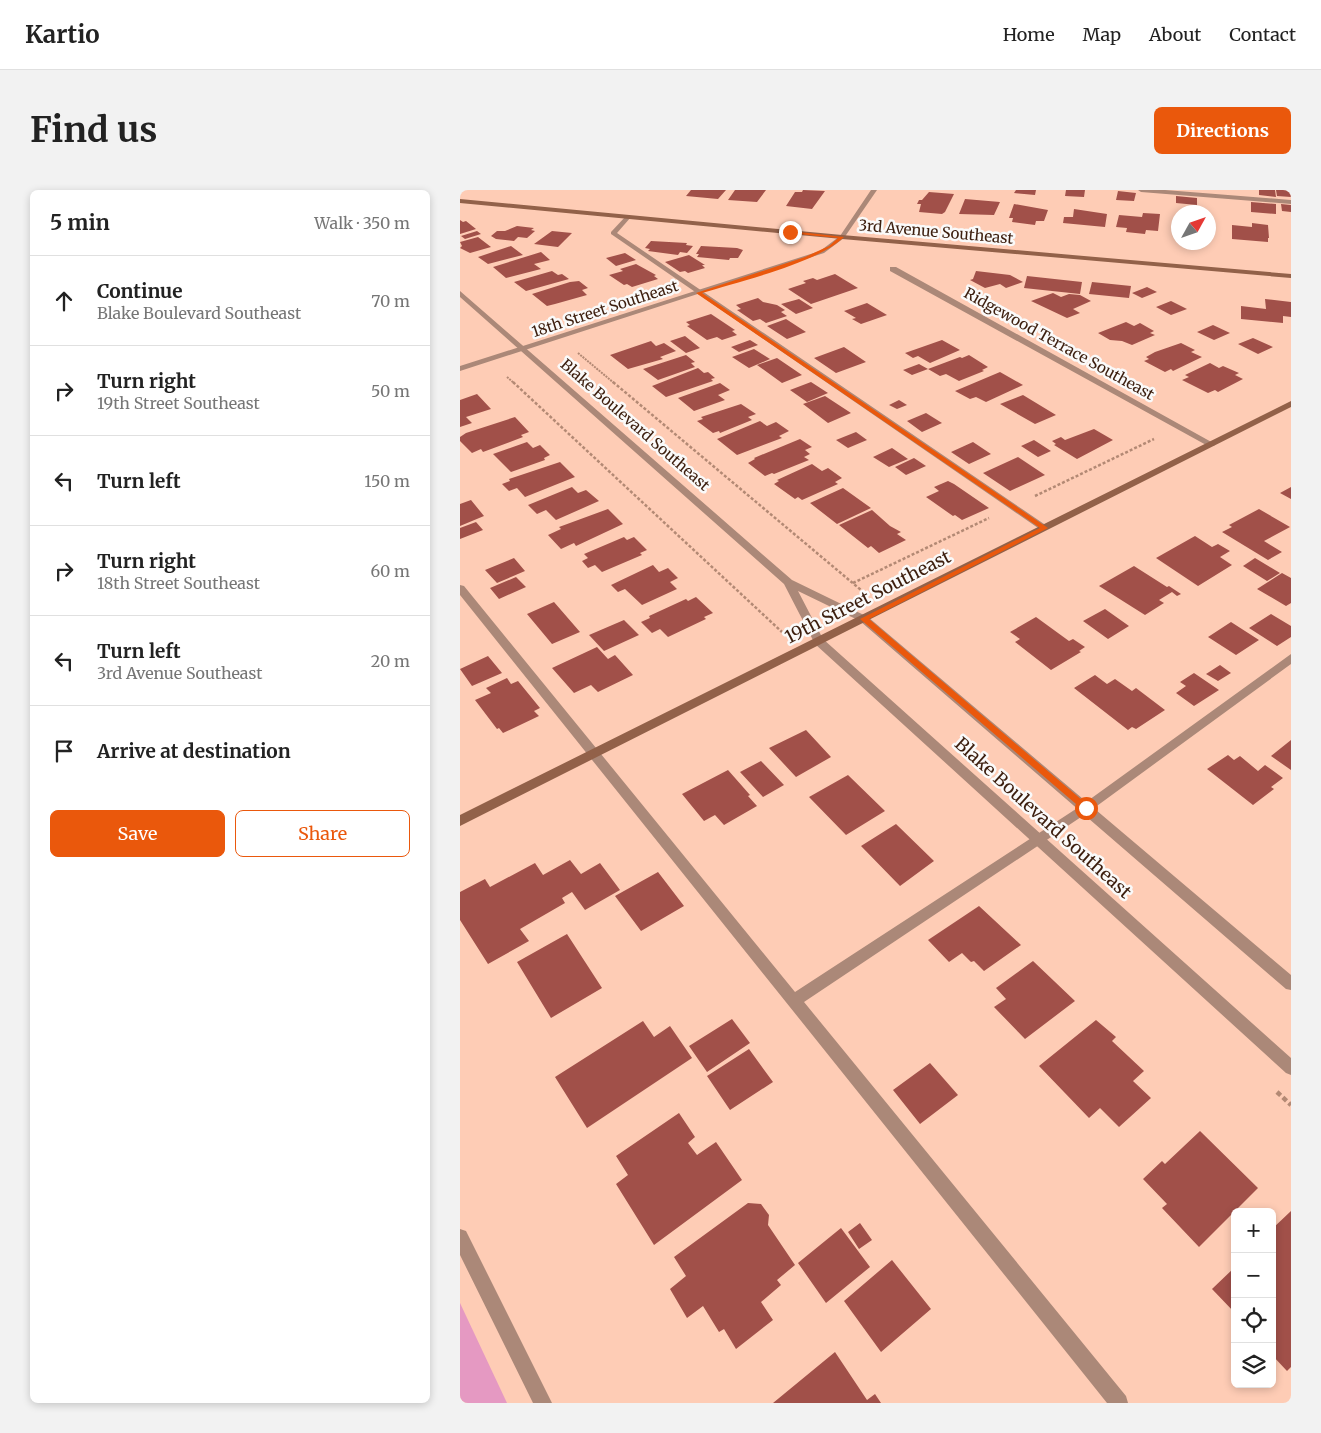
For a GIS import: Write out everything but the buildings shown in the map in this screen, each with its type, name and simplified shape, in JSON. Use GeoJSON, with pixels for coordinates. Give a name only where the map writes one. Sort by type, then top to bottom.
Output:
{"type":"FeatureCollection","features":[{"type":"Feature","properties":{"kind":"main road","name":"3rd Avenue Southeast"},"geometry":{"type":"LineString","coordinates":[[460,201],[842,237],[1291,276]]}},
{"type":"Feature","properties":{"kind":"main road","name":"19th Street Southeast"},"geometry":{"type":"LineString","coordinates":[[460,821],[1291,404]]}},
{"type":"Feature","properties":{"kind":"street","name":"18th Street Southeast"},"geometry":{"type":"LineString","coordinates":[[460,369],[807,258],[830,247],[842,237],[874,190]]}},
{"type":"Feature","properties":{"kind":"street"},"geometry":{"type":"LineString","coordinates":[[1140,190],[1291,202]]}},
{"type":"Feature","properties":{"kind":"street"},"geometry":{"type":"LineString","coordinates":[[628,217],[613,233],[1044,528]]}},
{"type":"Feature","properties":{"kind":"street","name":"Ridgewood Terrace Southeast"},"geometry":{"type":"LineString","coordinates":[[893,269],[1211,444]]}},
{"type":"Feature","properties":{"kind":"street","name":"Blake Boulevard Southeast"},"geometry":{"type":"LineString","coordinates":[[460,293],[788,582],[864,619],[1291,984]]}},
{"type":"Feature","properties":{"kind":"street","name":"Blake Boulevard Southeast"},"geometry":{"type":"LineString","coordinates":[[788,582],[819,641],[1291,1068]]}},
{"type":"Feature","properties":{"kind":"street"},"geometry":{"type":"LineString","coordinates":[[460,588],[1119,1403]]}},
{"type":"Feature","properties":{"kind":"street"},"geometry":{"type":"LineString","coordinates":[[794,1001],[1086,808],[1291,658]]}},
{"type":"Feature","properties":{"kind":"street"},"geometry":{"type":"LineString","coordinates":[[460,1237],[543,1403]]}},
{"type":"Feature","properties":{"kind":"path"},"geometry":{"type":"LineString","coordinates":[[576,351],[864,592]]}},
{"type":"Feature","properties":{"kind":"path"},"geometry":{"type":"LineString","coordinates":[[505,375],[782,632]]}},
{"type":"Feature","properties":{"kind":"shaded area"},"geometry":{"type":"Polygon","coordinates":[[[460,1303],[507,1403],[460,1403],[460,1303]]]}},
{"type":"Feature","properties":{"kind":"route"},"geometry":{"type":"LineString","coordinates":[[790,232],[842,237],[822,252],[807,258],[699,293],[1044,528],[864,619],[1086,808]]}}]}
